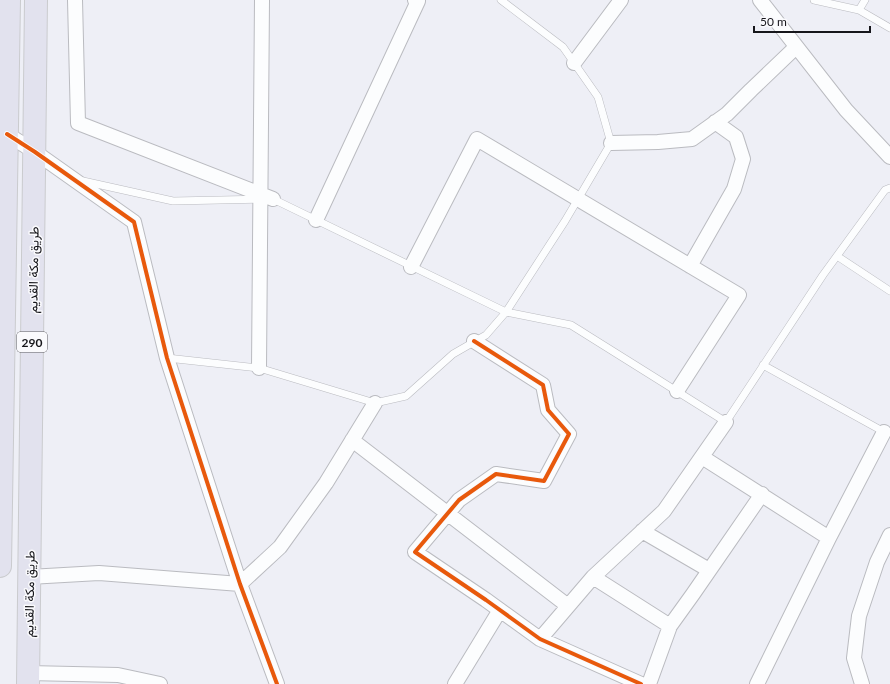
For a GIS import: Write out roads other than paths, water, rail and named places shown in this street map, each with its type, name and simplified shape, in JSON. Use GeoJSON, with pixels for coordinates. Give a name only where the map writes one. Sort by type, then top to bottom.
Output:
{"type":"FeatureCollection","features":[{"type":"Feature","properties":{"kind":"highway","name":"290"},"geometry":{"type":"LineString","coordinates":[[0,566],[9,0]]}},
{"type":"Feature","properties":{"kind":"highway","name":"طريق مكة القديم"},"geometry":{"type":"LineString","coordinates":[[28,678],[36,0]]}},
{"type":"Feature","properties":{"kind":"street"},"geometry":{"type":"LineString","coordinates":[[75,0],[78,123],[264,197]]}},
{"type":"Feature","properties":{"kind":"street"},"geometry":{"type":"LineString","coordinates":[[259,368],[264,197],[262,0]]}},
{"type":"Feature","properties":{"kind":"street"},"geometry":{"type":"LineString","coordinates":[[316,220],[418,1],[415,0]]}},
{"type":"Feature","properties":{"kind":"street"},"geometry":{"type":"LineString","coordinates":[[574,63],[621,0]]}},
{"type":"Feature","properties":{"kind":"street"},"geometry":{"type":"LineString","coordinates":[[760,0],[846,110],[890,157]]}},
{"type":"Feature","properties":{"kind":"street"},"geometry":{"type":"LineString","coordinates":[[611,143],[658,142],[692,139],[727,114],[796,47]]}},
{"type":"Feature","properties":{"kind":"street"},"geometry":{"type":"LineString","coordinates":[[690,266],[734,189],[743,159],[736,137],[715,122]]}},
{"type":"Feature","properties":{"kind":"street"},"geometry":{"type":"LineString","coordinates":[[7,134],[134,222],[167,358],[240,584],[277,684]]}},
{"type":"Feature","properties":{"kind":"street"},"geometry":{"type":"LineString","coordinates":[[411,266],[477,139],[739,295],[677,391]]}},
{"type":"Feature","properties":{"kind":"street"},"geometry":{"type":"LineString","coordinates":[[474,341],[543,385],[548,410],[570,434],[544,481],[496,474],[459,500],[414,552],[540,639],[641,684]]}},
{"type":"Feature","properties":{"kind":"street"},"geometry":{"type":"LineString","coordinates":[[29,577],[99,573],[240,584],[280,547],[326,483],[375,403]]}},
{"type":"Feature","properties":{"kind":"street"},"geometry":{"type":"LineString","coordinates":[[540,639],[593,577],[664,511],[726,422]]}},
{"type":"Feature","properties":{"kind":"street"},"geometry":{"type":"LineString","coordinates":[[757,684],[829,538],[887,433]]}},
{"type":"Feature","properties":{"kind":"street"},"geometry":{"type":"LineString","coordinates":[[352,440],[568,606]]}},
{"type":"Feature","properties":{"kind":"street"},"geometry":{"type":"LineString","coordinates":[[702,457],[829,538]]}},
{"type":"Feature","properties":{"kind":"street"},"geometry":{"type":"LineString","coordinates":[[649,684],[670,626],[762,494]]}},
{"type":"Feature","properties":{"kind":"street"},"geometry":{"type":"LineString","coordinates":[[642,531],[709,570]]}},
{"type":"Feature","properties":{"kind":"street"},"geometry":{"type":"LineString","coordinates":[[862,684],[854,658],[859,616],[877,562],[890,535]]}},
{"type":"Feature","properties":{"kind":"street"},"geometry":{"type":"LineString","coordinates":[[593,577],[670,626]]}},
{"type":"Feature","properties":{"kind":"street"},"geometry":{"type":"LineString","coordinates":[[455,684],[500,610]]}},
{"type":"Feature","properties":{"kind":"street"},"geometry":{"type":"LineString","coordinates":[[28,678],[118,675],[160,684]]}},
{"type":"Feature","properties":{"kind":"lane"},"geometry":{"type":"LineString","coordinates":[[167,358],[259,368],[375,403],[406,396],[453,354],[486,335],[506,312],[565,221],[611,143],[598,96],[563,47],[501,0]]}},
{"type":"Feature","properties":{"kind":"lane"},"geometry":{"type":"LineString","coordinates":[[814,0],[859,10],[890,28]]}},
{"type":"Feature","properties":{"kind":"lane"},"geometry":{"type":"LineString","coordinates":[[859,10],[865,0]]}},
{"type":"Feature","properties":{"kind":"lane"},"geometry":{"type":"LineString","coordinates":[[73,179],[173,201],[264,197],[316,220],[506,312],[571,325],[726,422],[823,275],[885,190],[890,188]]}},
{"type":"Feature","properties":{"kind":"lane"},"geometry":{"type":"LineString","coordinates":[[837,256],[890,291]]}},
{"type":"Feature","properties":{"kind":"lane"},"geometry":{"type":"LineString","coordinates":[[763,365],[887,433]]}}]}
